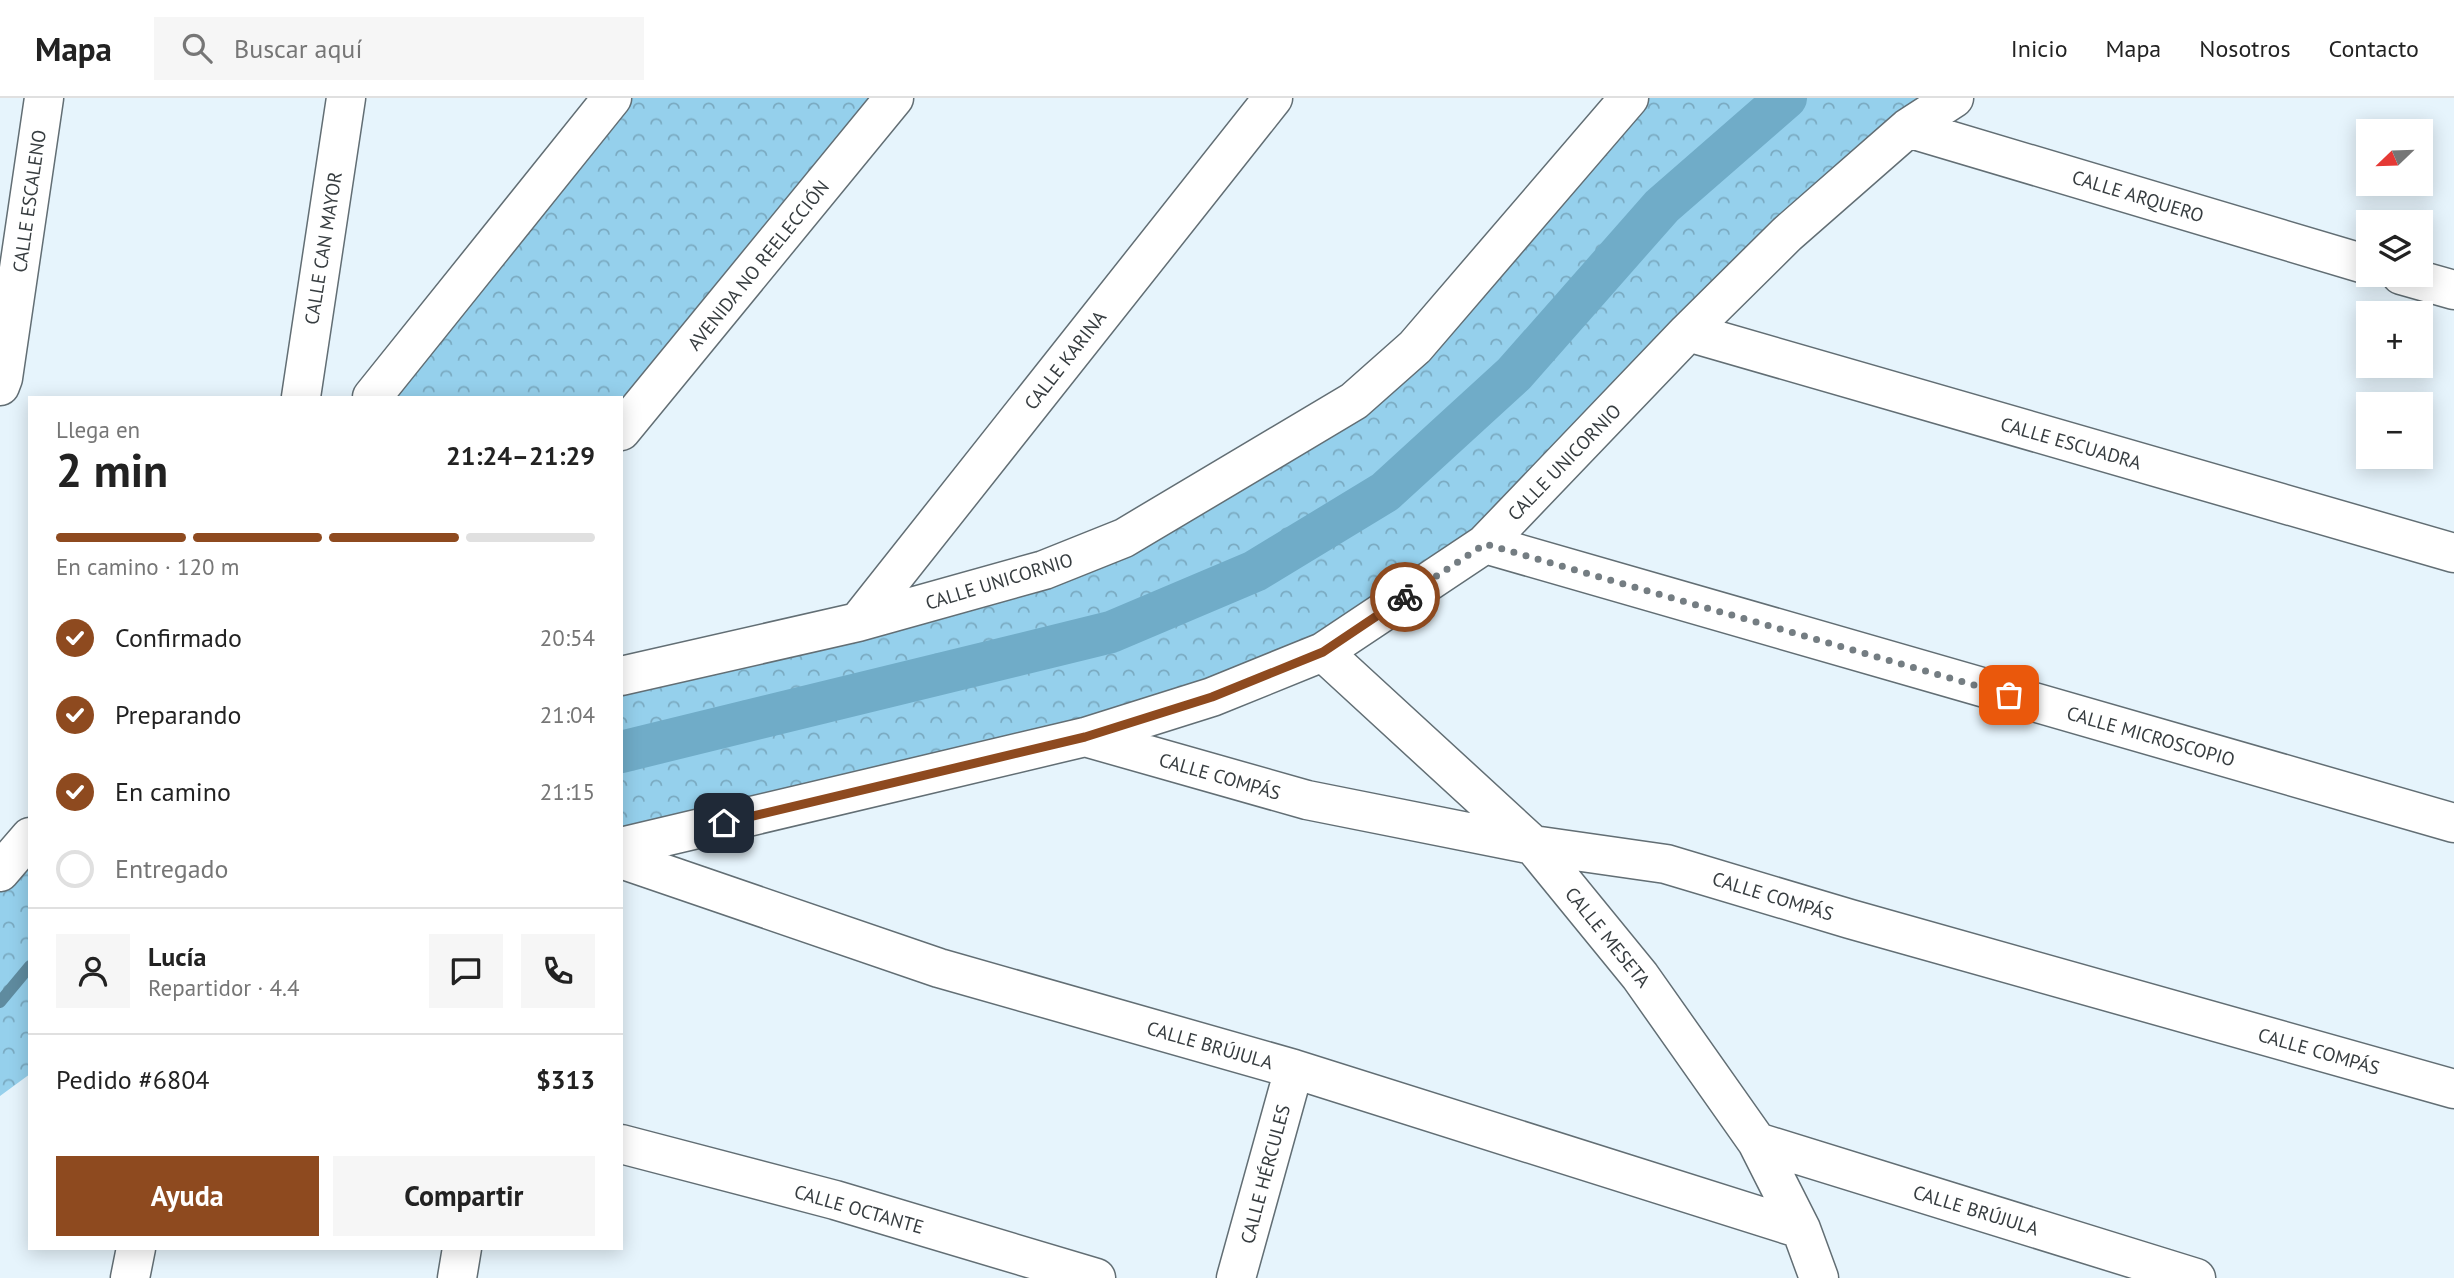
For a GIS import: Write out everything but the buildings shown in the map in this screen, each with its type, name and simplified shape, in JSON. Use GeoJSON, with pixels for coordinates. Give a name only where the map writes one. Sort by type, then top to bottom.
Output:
{"type":"FeatureCollection","features":[{"type":"Feature","properties":{"kind":"street","name":"CALLE ESCALENO"},"geometry":{"type":"LineString","coordinates":[[0,386],[44,98]]}},
{"type":"Feature","properties":{"kind":"street","name":"CALLE CAN MAYOR"},"geometry":{"type":"LineString","coordinates":[[300,396],[346,98]]}},
{"type":"Feature","properties":{"kind":"street"},"geometry":{"type":"LineString","coordinates":[[373,396],[612,98]]}},
{"type":"Feature","properties":{"kind":"street","name":"AVENIDA NO REELECCIÓN"},"geometry":{"type":"LineString","coordinates":[[623,429],[894,98]]}},
{"type":"Feature","properties":{"kind":"street","name":"CALLE KARINA"},"geometry":{"type":"LineString","coordinates":[[858,622],[1273,98]]}},
{"type":"Feature","properties":{"kind":"street","name":"CALLE UNICORNIO"},"geometry":{"type":"LineString","coordinates":[[623,676],[858,622],[1044,570],[1124,538],[1354,401],[1415,347],[1629,98]]}},
{"type":"Feature","properties":{"kind":"street","name":"CALLE UNICORNIO"},"geometry":{"type":"LineString","coordinates":[[623,847],[1085,737],[1212,697],[1323,652],[1485,544],[1688,332],[1787,234],[1908,128],[1954,98]]}},
{"type":"Feature","properties":{"kind":"street","name":"CALLE ARQUERO"},"geometry":{"type":"LineString","coordinates":[[1908,128],[2356,261]]}},
{"type":"Feature","properties":{"kind":"street"},"geometry":{"type":"LineString","coordinates":[[2433,284],[2454,290]]}},
{"type":"Feature","properties":{"kind":"street","name":"CALLE ESCUADRA"},"geometry":{"type":"LineString","coordinates":[[1688,332],[2454,553]]}},
{"type":"Feature","properties":{"kind":"street","name":"CALLE MICROSCOPIO"},"geometry":{"type":"LineString","coordinates":[[1485,544],[2454,823]]}},
{"type":"Feature","properties":{"kind":"street","name":"CALLE MESETA"},"geometry":{"type":"LineString","coordinates":[[1323,652],[1533,845],[1640,976],[1757,1142],[1801,1229],[1819,1278]]}},
{"type":"Feature","properties":{"kind":"street","name":"CALLE COMPÁS"},"geometry":{"type":"LineString","coordinates":[[1085,737],[1307,800],[1533,845],[1666,864],[1850,919],[2454,1089]]}},
{"type":"Feature","properties":{"kind":"street"},"geometry":{"type":"LineString","coordinates":[[0,872],[28,839]]}},
{"type":"Feature","properties":{"kind":"street","name":"CALLE BRÚJULA"},"geometry":{"type":"LineString","coordinates":[[623,860],[939,968],[1294,1069],[1801,1229]]}},
{"type":"Feature","properties":{"kind":"street","name":"CALLE HÉRCULES"},"geometry":{"type":"LineString","coordinates":[[1237,1278],[1294,1069]]}},
{"type":"Feature","properties":{"kind":"street","name":"CALLE BRÚJULA"},"geometry":{"type":"LineString","coordinates":[[1757,1142],[2196,1278]]}},
{"type":"Feature","properties":{"kind":"street","name":"CALLE OCTANTE"},"geometry":{"type":"LineString","coordinates":[[623,1145],[835,1200],[1096,1278]]}},
{"type":"Feature","properties":{"kind":"street"},"geometry":{"type":"LineString","coordinates":[[130,1278],[136,1250]]}},
{"type":"Feature","properties":{"kind":"street"},"geometry":{"type":"LineString","coordinates":[[457,1278],[462,1250]]}},
{"type":"Feature","properties":{"kind":"green space"},"geometry":{"type":"Polygon","coordinates":[[[612,98],[887,98],[623,425],[623,396],[373,396],[612,98]]]}},
{"type":"Feature","properties":{"kind":"green space"},"geometry":{"type":"Polygon","coordinates":[[[1629,98],[1954,98],[1485,544],[1323,652],[623,846],[623,675],[1044,570],[1354,401],[1629,98]]]}},
{"type":"Feature","properties":{"kind":"green space"},"geometry":{"type":"Polygon","coordinates":[[[28,839],[28,1075],[0,1096],[0,872],[28,839]]]}},
{"type":"Feature","properties":{"kind":"waterway"},"geometry":{"type":"LineString","coordinates":[[623,752],[1111,632],[1255,571],[1385,492],[1514,374],[1662,206],[1786,98]]}},
{"type":"Feature","properties":{"kind":"waterway"},"geometry":{"type":"LineString","coordinates":[[0,1002],[28,968]]}},
{"type":"Feature","properties":{"kind":"way so far"},"geometry":{"type":"LineString","coordinates":[[1405,597],[1485,544],[2009,695]]}},
{"type":"Feature","properties":{"kind":"route"},"geometry":{"type":"LineString","coordinates":[[724,823],[1085,737],[1212,697],[1323,652],[1405,597]]}}]}
